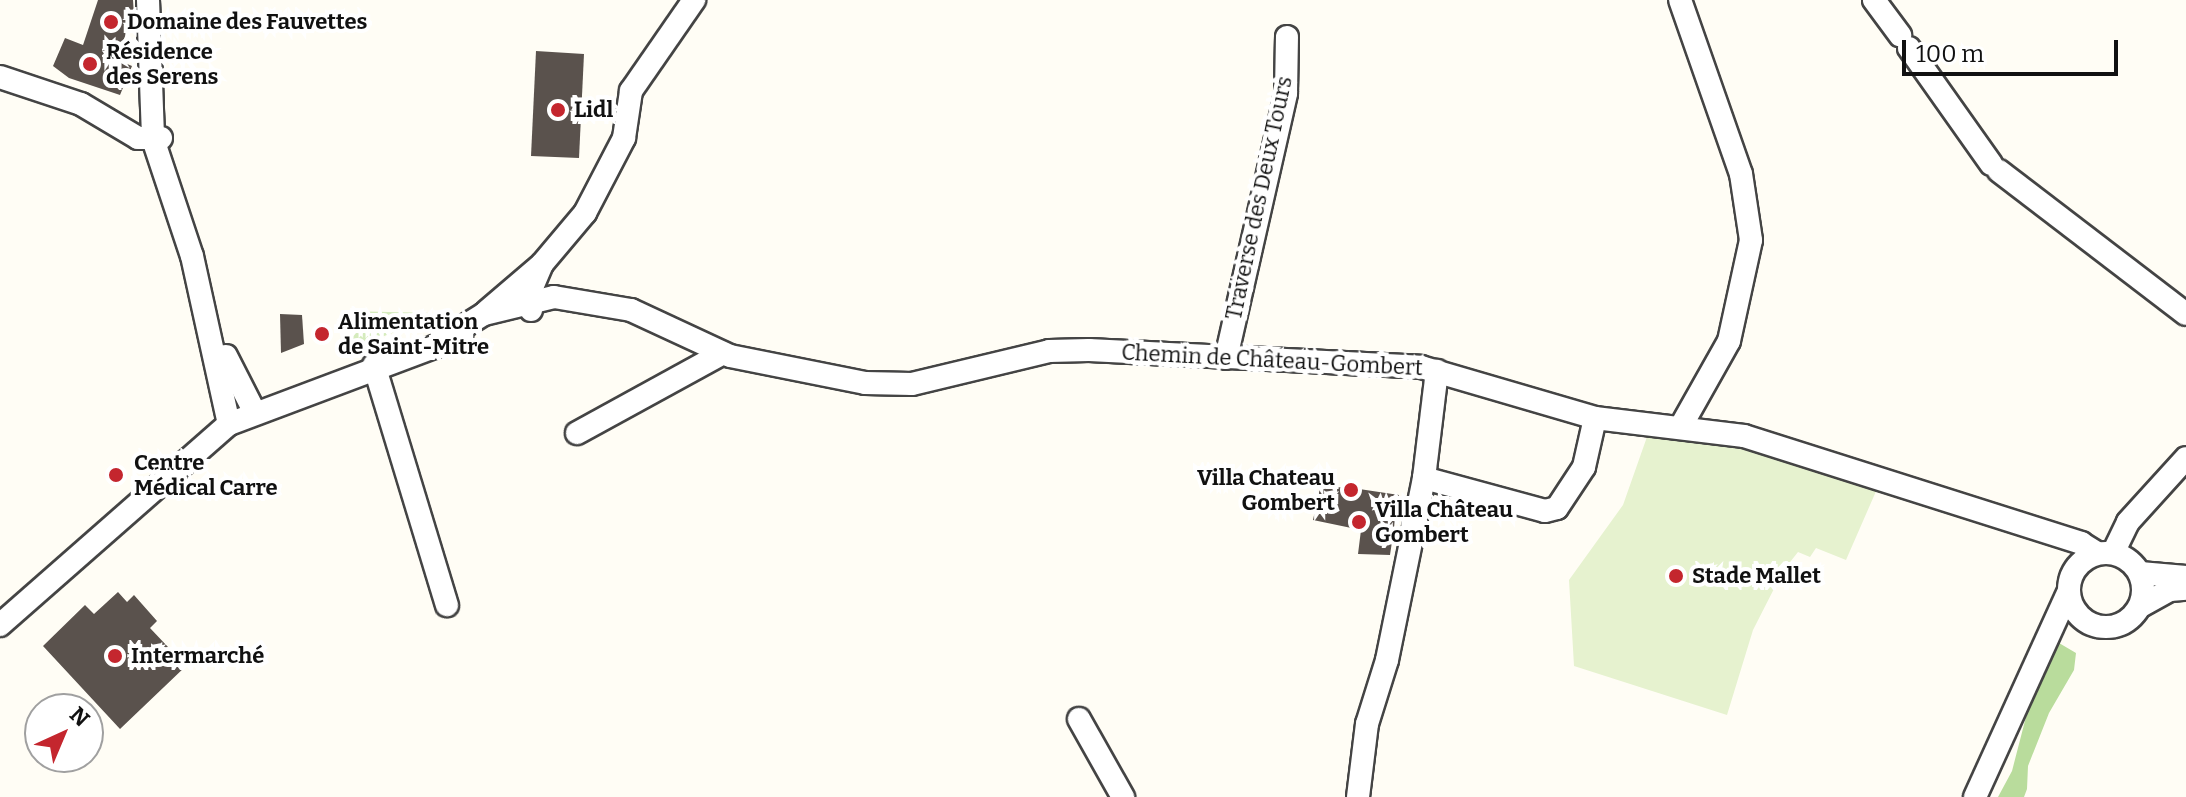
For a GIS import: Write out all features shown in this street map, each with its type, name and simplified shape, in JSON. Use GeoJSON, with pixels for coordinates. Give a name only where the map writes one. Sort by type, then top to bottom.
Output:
{"type":"FeatureCollection","features":[{"type":"Feature","properties":{"kind":"street"},"geometry":{"type":"LineString","coordinates":[[148,0],[157,139],[186,223],[231,375],[254,411]]}},
{"type":"Feature","properties":{"kind":"street"},"geometry":{"type":"LineString","coordinates":[[157,0],[157,139]]}},
{"type":"Feature","properties":{"kind":"street"},"geometry":{"type":"LineString","coordinates":[[486,320],[542,264],[585,213],[624,138],[631,91],[694,0]]}},
{"type":"Feature","properties":{"kind":"street"},"geometry":{"type":"LineString","coordinates":[[1680,0],[1741,174],[1751,240],[1729,341],[1680,428]]}},
{"type":"Feature","properties":{"kind":"street"},"geometry":{"type":"LineString","coordinates":[[1874,0],[1995,168],[2186,314]]}},
{"type":"Feature","properties":{"kind":"street","name":"Traverse des Deux Tours"},"geometry":{"type":"LineString","coordinates":[[1226,358],[1286,93],[1287,37]]}},
{"type":"Feature","properties":{"kind":"street"},"geometry":{"type":"LineString","coordinates":[[0,77],[61,96],[120,130],[157,139]]}},
{"type":"Feature","properties":{"kind":"street"},"geometry":{"type":"LineString","coordinates":[[186,223],[229,424]]}},
{"type":"Feature","properties":{"kind":"street"},"geometry":{"type":"LineString","coordinates":[[530,305],[542,264]]}},
{"type":"Feature","properties":{"kind":"street","name":"Chemin de Château-Gombert"},"geometry":{"type":"LineString","coordinates":[[0,625],[229,424],[254,411],[486,320],[530,305],[583,300],[631,310],[723,353],[827,378],[912,384],[1049,351],[1437,371],[1595,418],[1744,436],[2052,534],[2120,560],[2186,577]]}},
{"type":"Feature","properties":{"kind":"street"},"geometry":{"type":"LineString","coordinates":[[577,433],[723,353]]}},
{"type":"Feature","properties":{"kind":"street"},"geometry":{"type":"LineString","coordinates":[[374,365],[447,605]]}},
{"type":"Feature","properties":{"kind":"street"},"geometry":{"type":"LineString","coordinates":[[1358,797],[1367,724],[1387,660],[1424,478],[1437,371]]}},
{"type":"Feature","properties":{"kind":"street"},"geometry":{"type":"LineString","coordinates":[[1424,478],[1545,511],[1557,508],[1584,467],[1595,418]]}},
{"type":"Feature","properties":{"kind":"street"},"geometry":{"type":"LineString","coordinates":[[2141,606],[2120,560],[2128,522],[2186,458]]}},
{"type":"Feature","properties":{"kind":"street"},"geometry":{"type":"LineString","coordinates":[[1975,797],[2068,593],[2074,570],[2052,534]]}},
{"type":"Feature","properties":{"kind":"street"},"geometry":{"type":"LineString","coordinates":[[2074,570],[2120,560]]}},
{"type":"Feature","properties":{"kind":"street","name":"Chemin de Château-Gombert"},"geometry":{"type":"LineString","coordinates":[[0,638],[68,565]]}},
{"type":"Feature","properties":{"kind":"street"},"geometry":{"type":"LineString","coordinates":[[2041,654],[2085,621],[2117,626],[2141,606],[2170,590],[2186,589]]}},
{"type":"Feature","properties":{"kind":"street"},"geometry":{"type":"LineString","coordinates":[[2068,593],[2085,621]]}},
{"type":"Feature","properties":{"kind":"street"},"geometry":{"type":"LineString","coordinates":[[1079,719],[1123,797]]}},
{"type":"Feature","properties":{"kind":"green space"},"geometry":{"type":"Polygon","coordinates":[[[345,311],[432,313],[433,318],[346,350],[345,311]]]}},
{"type":"Feature","properties":{"kind":"green space","name":"Stade Mallet"},"geometry":{"type":"Polygon","coordinates":[[[1648,434],[1747,447],[1877,489],[1846,560],[1816,548],[1810,557],[1798,552],[1783,571],[1753,630],[1727,715],[1574,666],[1569,580],[1623,505],[1648,434]]]}},
{"type":"Feature","properties":{"kind":"green space"},"geometry":{"type":"Polygon","coordinates":[[[2059,643],[2076,653],[2074,670],[2049,713],[2028,766],[2024,797],[1998,797],[2012,771],[2034,686],[2059,643]]]}},
{"type":"Feature","properties":{"kind":"building"},"geometry":{"type":"Polygon","coordinates":[[[98,0],[133,0],[134,16],[115,59],[132,66],[120,95],[69,78],[53,66],[65,38],[83,45],[98,0]]]}},
{"type":"Feature","properties":{"kind":"building","name":"Lidl"},"geometry":{"type":"Polygon","coordinates":[[[536,51],[584,54],[579,158],[531,156],[536,51]]]}},
{"type":"Feature","properties":{"kind":"building"},"geometry":{"type":"Polygon","coordinates":[[[280,314],[302,315],[304,344],[281,353],[280,314]]]}},
{"type":"Feature","properties":{"kind":"building","name":"Villa Château Gombert"},"geometry":{"type":"Polygon","coordinates":[[[1346,487],[1399,495],[1390,555],[1358,554],[1361,530],[1313,520],[1320,488],[1346,487]]]}},
{"type":"Feature","properties":{"kind":"building","name":"Intermarché"},"geometry":{"type":"Polygon","coordinates":[[[118,592],[127,602],[134,595],[157,621],[150,628],[186,666],[120,729],[104,712],[104,693],[87,693],[43,646],[85,605],[94,614],[118,592]]]}},
{"type":"Feature","properties":{"kind":"place","name":"Domaine des Fauvettes"},"geometry":{"type":"Point","coordinates":[111,22]}},
{"type":"Feature","properties":{"kind":"place","name":"Résidence des Serens"},"geometry":{"type":"Point","coordinates":[90,64]}},
{"type":"Feature","properties":{"kind":"place","name":"Lidl"},"geometry":{"type":"Point","coordinates":[558,110]}},
{"type":"Feature","properties":{"kind":"place","name":"Alimentation de Saint-Mitre"},"geometry":{"type":"Point","coordinates":[322,334]}},
{"type":"Feature","properties":{"kind":"place","name":"Centre Médical Carre"},"geometry":{"type":"Point","coordinates":[116,475]}},
{"type":"Feature","properties":{"kind":"place","name":"Villa Chateau Gombert"},"geometry":{"type":"Point","coordinates":[1351,490]}},
{"type":"Feature","properties":{"kind":"place","name":"Villa Château Gombert"},"geometry":{"type":"Point","coordinates":[1359,522]}},
{"type":"Feature","properties":{"kind":"place","name":"Stade Mallet"},"geometry":{"type":"Point","coordinates":[1676,576]}},
{"type":"Feature","properties":{"kind":"place","name":"Intermarché"},"geometry":{"type":"Point","coordinates":[115,656]}}]}
